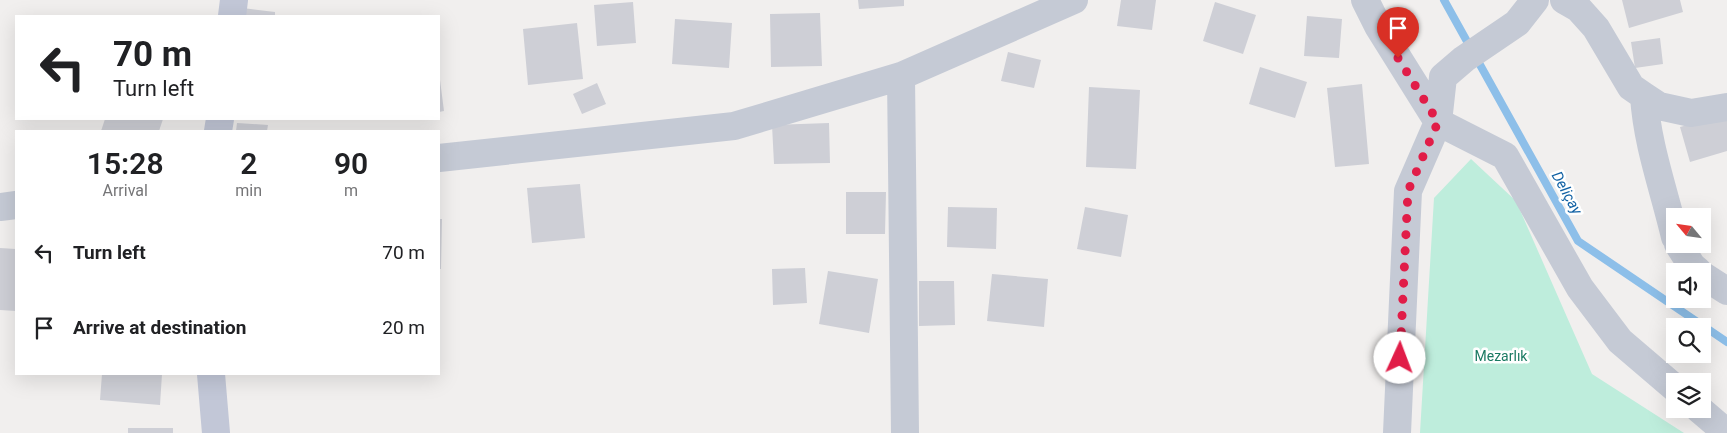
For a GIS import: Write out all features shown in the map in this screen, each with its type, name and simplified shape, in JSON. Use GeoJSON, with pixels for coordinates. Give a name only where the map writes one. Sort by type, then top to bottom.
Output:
{"type":"FeatureCollection","features":[{"type":"Feature","properties":{"kind":"street"},"geometry":{"type":"LineString","coordinates":[[232,15],[234,0]]}},
{"type":"Feature","properties":{"kind":"street"},"geometry":{"type":"LineString","coordinates":[[440,158],[734,126],[902,76],[1074,0]]}},
{"type":"Feature","properties":{"kind":"street"},"geometry":{"type":"LineString","coordinates":[[1365,0],[1378,26],[1438,122],[1505,156],[1580,288],[1620,341],[1666,380]]}},
{"type":"Feature","properties":{"kind":"street"},"geometry":{"type":"LineString","coordinates":[[1397,433],[1408,191],[1438,122],[1443,77],[1464,59],[1517,23],[1536,0]]}},
{"type":"Feature","properties":{"kind":"street"},"geometry":{"type":"LineString","coordinates":[[1564,0],[1578,8],[1596,28],[1631,87],[1659,106],[1691,113],[1727,107]]}},
{"type":"Feature","properties":{"kind":"street"},"geometry":{"type":"LineString","coordinates":[[902,76],[905,433]]}},
{"type":"Feature","properties":{"kind":"street"},"geometry":{"type":"LineString","coordinates":[[1644,96],[1646,125],[1651,151],[1668,208]]}},
{"type":"Feature","properties":{"kind":"street"},"geometry":{"type":"LineString","coordinates":[[0,207],[15,205]]}},
{"type":"Feature","properties":{"kind":"street"},"geometry":{"type":"LineString","coordinates":[[1711,281],[1727,291]]}},
{"type":"Feature","properties":{"kind":"street"},"geometry":{"type":"LineString","coordinates":[[211,375],[216,433]]}},
{"type":"Feature","properties":{"kind":"street"},"geometry":{"type":"LineString","coordinates":[[1710,418],[1727,432]]}},
{"type":"Feature","properties":{"kind":"green space","name":"Mezarlık"},"geometry":{"type":"Polygon","coordinates":[[[1471,159],[1516,201],[1592,374],[1684,433],[1420,433],[1434,198],[1471,159]]]}},
{"type":"Feature","properties":{"kind":"building"},"geometry":{"type":"Polygon","coordinates":[[[858,0],[904,0],[904,6],[859,9],[858,0]]]}},
{"type":"Feature","properties":{"kind":"building"},"geometry":{"type":"Polygon","coordinates":[[[1121,0],[1156,0],[1152,30],[1117,26],[1121,0]]]}},
{"type":"Feature","properties":{"kind":"building"},"geometry":{"type":"Polygon","coordinates":[[[1622,0],[1680,0],[1683,12],[1629,28],[1622,0]]]}},
{"type":"Feature","properties":{"kind":"building"},"geometry":{"type":"Polygon","coordinates":[[[633,2],[636,43],[597,46],[594,5],[633,2]]]}},
{"type":"Feature","properties":{"kind":"building"},"geometry":{"type":"Polygon","coordinates":[[[1215,2],[1256,15],[1243,54],[1203,41],[1215,2]]]}},
{"type":"Feature","properties":{"kind":"building"},"geometry":{"type":"Polygon","coordinates":[[[243,8],[275,12],[275,15],[242,15],[243,8]]]}},
{"type":"Feature","properties":{"kind":"building"},"geometry":{"type":"Polygon","coordinates":[[[820,13],[822,66],[771,67],[770,14],[820,13]]]}},
{"type":"Feature","properties":{"kind":"building"},"geometry":{"type":"Polygon","coordinates":[[[1307,16],[1342,19],[1339,58],[1304,56],[1307,16]]]}},
{"type":"Feature","properties":{"kind":"building"},"geometry":{"type":"Polygon","coordinates":[[[675,19],[732,23],[729,68],[672,64],[675,19]]]}},
{"type":"Feature","properties":{"kind":"building"},"geometry":{"type":"Polygon","coordinates":[[[577,23],[583,79],[528,85],[523,29],[577,23]]]}},
{"type":"Feature","properties":{"kind":"building"},"geometry":{"type":"Polygon","coordinates":[[[1660,38],[1663,64],[1635,68],[1631,42],[1660,38]]]}},
{"type":"Feature","properties":{"kind":"building"},"geometry":{"type":"Polygon","coordinates":[[[1008,52],[1041,60],[1034,88],[1001,81],[1008,52]]]}},
{"type":"Feature","properties":{"kind":"building"},"geometry":{"type":"Polygon","coordinates":[[[1260,67],[1307,82],[1295,118],[1249,104],[1260,67]]]}},
{"type":"Feature","properties":{"kind":"building"},"geometry":{"type":"Polygon","coordinates":[[[440,80],[444,111],[440,112],[440,80]]]}},
{"type":"Feature","properties":{"kind":"building"},"geometry":{"type":"Polygon","coordinates":[[[597,83],[606,104],[582,114],[573,94],[597,83]]]}},
{"type":"Feature","properties":{"kind":"building"},"geometry":{"type":"Polygon","coordinates":[[[1362,84],[1369,164],[1335,167],[1327,88],[1362,84]]]}},
{"type":"Feature","properties":{"kind":"building"},"geometry":{"type":"Polygon","coordinates":[[[1089,87],[1140,90],[1136,169],[1086,167],[1089,87]]]}},
{"type":"Feature","properties":{"kind":"building"},"geometry":{"type":"Polygon","coordinates":[[[1727,114],[1727,151],[1690,162],[1680,127],[1727,114]]]}},
{"type":"Feature","properties":{"kind":"building"},"geometry":{"type":"Polygon","coordinates":[[[105,120],[163,120],[159,130],[101,130],[105,120]]]}},
{"type":"Feature","properties":{"kind":"building"},"geometry":{"type":"Polygon","coordinates":[[[237,123],[268,125],[267,130],[236,130],[237,123]]]}},
{"type":"Feature","properties":{"kind":"building"},"geometry":{"type":"Polygon","coordinates":[[[829,123],[830,163],[774,164],[772,125],[829,123]]]}},
{"type":"Feature","properties":{"kind":"building"},"geometry":{"type":"Polygon","coordinates":[[[580,184],[585,238],[532,243],[527,188],[580,184]]]}},
{"type":"Feature","properties":{"kind":"building"},"geometry":{"type":"Polygon","coordinates":[[[846,192],[886,192],[885,234],[846,234],[846,192]]]}},
{"type":"Feature","properties":{"kind":"building"},"geometry":{"type":"Polygon","coordinates":[[[948,207],[997,208],[996,249],[947,247],[948,207]]]}},
{"type":"Feature","properties":{"kind":"building"},"geometry":{"type":"Polygon","coordinates":[[[1085,207],[1128,215],[1121,257],[1077,249],[1085,207]]]}},
{"type":"Feature","properties":{"kind":"building"},"geometry":{"type":"Polygon","coordinates":[[[440,219],[442,219],[441,269],[440,219]]]}},
{"type":"Feature","properties":{"kind":"building"},"geometry":{"type":"Polygon","coordinates":[[[0,248],[15,249],[15,311],[0,310],[0,248]]]}},
{"type":"Feature","properties":{"kind":"building"},"geometry":{"type":"Polygon","coordinates":[[[805,268],[807,303],[773,305],[772,269],[805,268]]]}},
{"type":"Feature","properties":{"kind":"building"},"geometry":{"type":"Polygon","coordinates":[[[828,271],[878,279],[869,333],[819,324],[828,271]]]}},
{"type":"Feature","properties":{"kind":"building"},"geometry":{"type":"Polygon","coordinates":[[[992,274],[1048,279],[1044,327],[987,321],[992,274]]]}},
{"type":"Feature","properties":{"kind":"building"},"geometry":{"type":"Polygon","coordinates":[[[919,281],[954,281],[955,325],[919,326],[919,281]]]}},
{"type":"Feature","properties":{"kind":"building"},"geometry":{"type":"Polygon","coordinates":[[[102,375],[162,375],[160,405],[100,400],[102,375]]]}},
{"type":"Feature","properties":{"kind":"building"},"geometry":{"type":"Polygon","coordinates":[[[128,428],[173,428],[173,433],[128,433],[128,428]]]}},
{"type":"Feature","properties":{"kind":"waterway","name":"Deliçay"},"geometry":{"type":"LineString","coordinates":[[1444,0],[1578,241],[1727,342]]}},
{"type":"Feature","properties":{"kind":"route"},"geometry":{"type":"LineString","coordinates":[[1398,58],[1438,122],[1408,191],[1400,358]]}}]}
